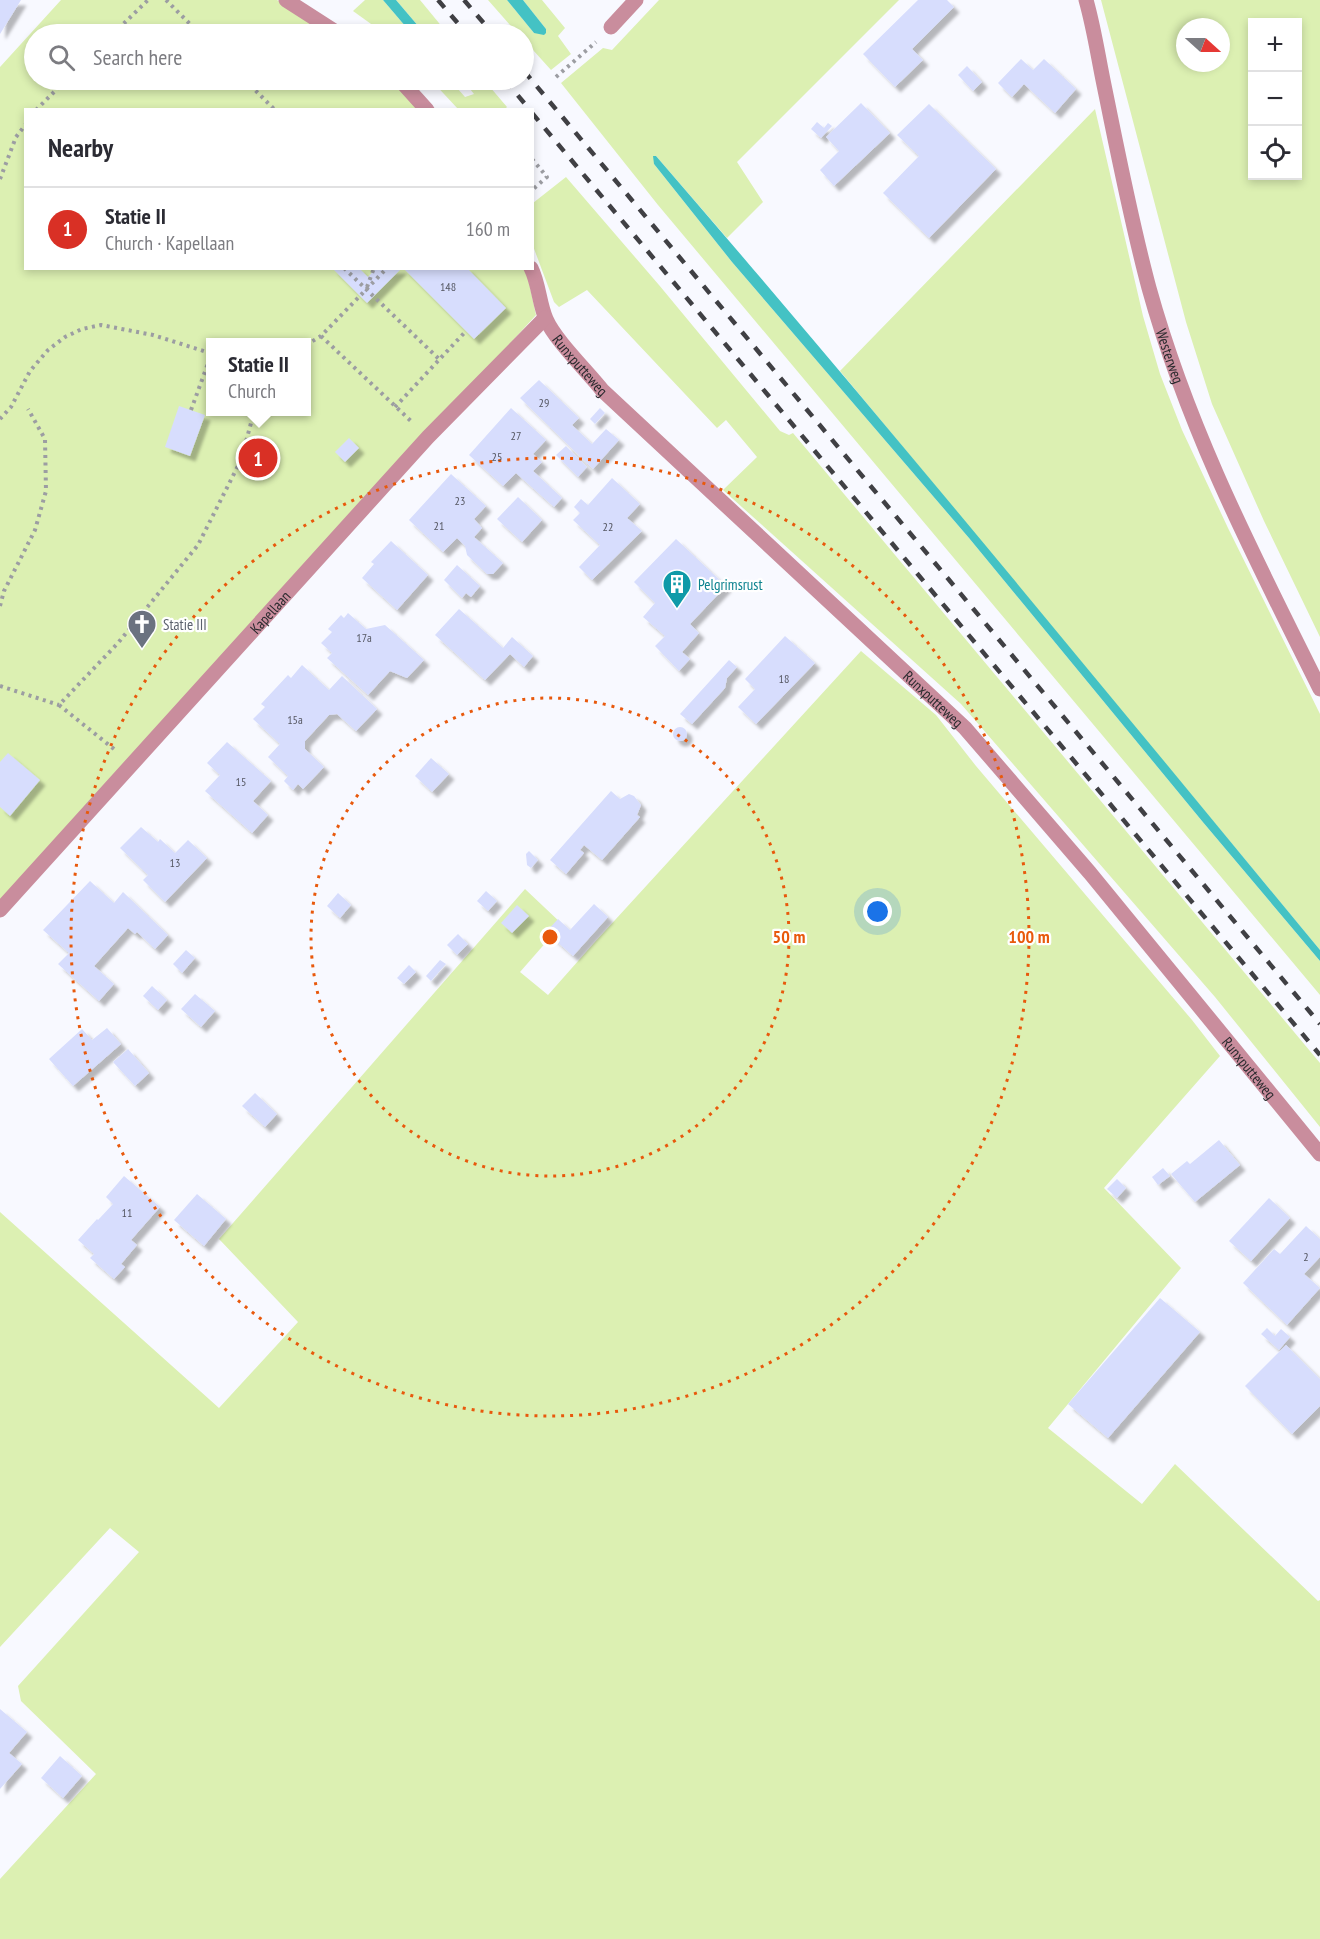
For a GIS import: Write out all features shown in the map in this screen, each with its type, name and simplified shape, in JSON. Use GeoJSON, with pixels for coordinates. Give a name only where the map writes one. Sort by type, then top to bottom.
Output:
{"type":"FeatureCollection","features":[{"type":"Feature","properties":{"kind":"street"},"geometry":{"type":"LineString","coordinates":[[286,0],[323,24]]}},
{"type":"Feature","properties":{"kind":"street"},"geometry":{"type":"LineString","coordinates":[[611,27],[636,0]]}},
{"type":"Feature","properties":{"kind":"street","name":"Westerweg"},"geometry":{"type":"LineString","coordinates":[[1086,0],[1123,180],[1149,287],[1172,362],[1203,445],[1236,520],[1320,689]]}},
{"type":"Feature","properties":{"kind":"street"},"geometry":{"type":"LineString","coordinates":[[409,90],[425,108]]}},
{"type":"Feature","properties":{"kind":"street","name":"Runxputteweg"},"geometry":{"type":"LineString","coordinates":[[532,270],[540,293],[545,318],[609,397],[965,728],[1090,873],[1320,1154]]}},
{"type":"Feature","properties":{"kind":"street","name":"Kapellaan"},"geometry":{"type":"LineString","coordinates":[[0,910],[428,437],[545,318]]}},
{"type":"Feature","properties":{"kind":"path"},"geometry":{"type":"LineString","coordinates":[[123,24],[148,0]]}},
{"type":"Feature","properties":{"kind":"path"},"geometry":{"type":"LineString","coordinates":[[166,0],[190,24]]}},
{"type":"Feature","properties":{"kind":"path"},"geometry":{"type":"LineString","coordinates":[[556,77],[596,42]]}},
{"type":"Feature","properties":{"kind":"path"},"geometry":{"type":"LineString","coordinates":[[38,108],[56,90]]}},
{"type":"Feature","properties":{"kind":"path"},"geometry":{"type":"LineString","coordinates":[[255,90],[273,108]]}},
{"type":"Feature","properties":{"kind":"path"},"geometry":{"type":"LineString","coordinates":[[0,179],[16,137],[24,127]]}},
{"type":"Feature","properties":{"kind":"path"},"geometry":{"type":"LineString","coordinates":[[534,161],[547,177],[534,188]]}},
{"type":"Feature","properties":{"kind":"path"},"geometry":{"type":"LineString","coordinates":[[346,270],[439,359]]}},
{"type":"Feature","properties":{"kind":"path"},"geometry":{"type":"LineString","coordinates":[[366,290],[373,270]]}},
{"type":"Feature","properties":{"kind":"path"},"geometry":{"type":"LineString","coordinates":[[311,342],[321,336],[385,270]]}},
{"type":"Feature","properties":{"kind":"path"},"geometry":{"type":"LineString","coordinates":[[0,419],[11,407],[30,371],[48,350],[64,337],[82,329],[101,325],[153,335],[206,352]]}},
{"type":"Feature","properties":{"kind":"path"},"geometry":{"type":"LineString","coordinates":[[395,408],[466,331]]}},
{"type":"Feature","properties":{"kind":"path"},"geometry":{"type":"LineString","coordinates":[[321,336],[428,437]]}},
{"type":"Feature","properties":{"kind":"path"},"geometry":{"type":"LineString","coordinates":[[191,410],[206,369]]}},
{"type":"Feature","properties":{"kind":"path"},"geometry":{"type":"LineString","coordinates":[[0,606],[4,591],[35,530],[46,491],[45,439],[28,409]]}},
{"type":"Feature","properties":{"kind":"path"},"geometry":{"type":"LineString","coordinates":[[59,705],[118,643],[198,545],[241,460],[253,416]]}},
{"type":"Feature","properties":{"kind":"path"},"geometry":{"type":"LineString","coordinates":[[0,686],[59,705],[132,765]]}},
{"type":"Feature","properties":{"kind":"green space"},"geometry":{"type":"Polygon","coordinates":[[[61,0],[277,0],[312,24],[39,24],[61,0]]]}},
{"type":"Feature","properties":{"kind":"green space"},"geometry":{"type":"Polygon","coordinates":[[[365,0],[383,0],[403,24],[371,24],[353,11],[365,0]]]}},
{"type":"Feature","properties":{"kind":"green space"},"geometry":{"type":"Polygon","coordinates":[[[396,0],[420,0],[440,24],[416,24],[396,0]]]}},
{"type":"Feature","properties":{"kind":"green space"},"geometry":{"type":"Polygon","coordinates":[[[488,0],[507,0],[527,24],[509,24],[488,0]]]}},
{"type":"Feature","properties":{"kind":"green space"},"geometry":{"type":"Polygon","coordinates":[[[523,0],[542,0],[565,28],[558,36],[571,54],[551,70],[534,51],[534,33],[546,29],[523,0]]]}},
{"type":"Feature","properties":{"kind":"green space"},"geometry":{"type":"Polygon","coordinates":[[[659,0],[899,0],[737,162],[763,202],[727,238],[656,156],[654,164],[732,262],[969,538],[1320,961],[1320,995],[658,205],[561,83],[603,48],[612,50],[659,0]]]}},
{"type":"Feature","properties":{"kind":"green space"},"geometry":{"type":"Polygon","coordinates":[[[1101,0],[1320,0],[1320,637],[1264,521],[1212,404],[1186,322],[1101,0]]]}},
{"type":"Feature","properties":{"kind":"green space"},"geometry":{"type":"Polygon","coordinates":[[[24,41],[24,90],[403,90],[420,108],[24,108],[24,270],[526,270],[536,315],[0,906],[0,67],[24,41]]]}},
{"type":"Feature","properties":{"kind":"green space"},"geometry":{"type":"Polygon","coordinates":[[[440,90],[459,90],[465,97],[474,94],[471,90],[493,90],[507,107],[506,108],[457,108],[440,90]]]}},
{"type":"Feature","properties":{"kind":"green space"},"geometry":{"type":"Polygon","coordinates":[[[1095,109],[1143,316],[1160,374],[1182,430],[1228,528],[1320,714],[1320,950],[840,371],[1095,109]]]}},
{"type":"Feature","properties":{"kind":"green space"},"geometry":{"type":"Polygon","coordinates":[[[566,177],[780,431],[789,435],[793,433],[1320,1063],[1320,1127],[1215,997],[961,704],[723,490],[757,457],[726,420],[717,428],[587,290],[559,307],[554,302],[534,249],[534,202],[566,177]]]}},
{"type":"Feature","properties":{"kind":"green space"},"geometry":{"type":"Polygon","coordinates":[[[861,651],[936,715],[976,766],[1220,1056],[1104,1188],[1181,1268],[1048,1428],[1142,1504],[1175,1464],[1318,1601],[1320,1600],[1320,1939],[0,1939],[0,1879],[96,1774],[21,1701],[18,1686],[139,1552],[110,1528],[0,1647],[0,1212],[219,1408],[298,1322],[219,1239],[525,889],[562,924],[520,972],[548,995],[861,651]]]}},
{"type":"Feature","properties":{"kind":"water"},"geometry":{"type":"Polygon","coordinates":[[[383,0],[396,0],[416,24],[403,24],[383,0]]]}},
{"type":"Feature","properties":{"kind":"water"},"geometry":{"type":"Polygon","coordinates":[[[507,0],[523,0],[546,29],[546,33],[544,35],[534,33],[534,24],[527,24],[507,0]]]}},
{"type":"Feature","properties":{"kind":"water"},"geometry":{"type":"Polygon","coordinates":[[[653,156],[656,156],[824,353],[1073,651],[1320,950],[1320,961],[969,538],[732,262],[654,164],[653,156]]]}},
{"type":"Feature","properties":{"kind":"building"},"geometry":{"type":"Polygon","coordinates":[[[0,0],[21,0],[0,34],[0,0]]]}},
{"type":"Feature","properties":{"kind":"building"},"geometry":{"type":"Polygon","coordinates":[[[918,0],[947,0],[954,7],[912,49],[923,60],[895,87],[863,54],[918,0]]]}},
{"type":"Feature","properties":{"kind":"building"},"geometry":{"type":"Polygon","coordinates":[[[1021,59],[1033,70],[1044,59],[1076,89],[1055,113],[1024,84],[1012,97],[998,83],[1021,59]]]}},
{"type":"Feature","properties":{"kind":"building"},"geometry":{"type":"Polygon","coordinates":[[[967,66],[982,82],[973,91],[958,75],[967,66]]]}},
{"type":"Feature","properties":{"kind":"building"},"geometry":{"type":"Polygon","coordinates":[[[861,103],[890,133],[834,186],[820,170],[839,151],[826,137],[861,103]]]}},
{"type":"Feature","properties":{"kind":"building"},"geometry":{"type":"Polygon","coordinates":[[[929,104],[996,169],[929,238],[883,193],[919,156],[897,135],[929,104]]]}},
{"type":"Feature","properties":{"kind":"building"},"geometry":{"type":"Polygon","coordinates":[[[817,122],[824,128],[828,123],[832,126],[821,138],[811,129],[817,122]]]}},
{"type":"Feature","properties":{"kind":"building"},"geometry":{"type":"Polygon","coordinates":[[[334,270],[361,270],[368,277],[374,270],[400,270],[367,303],[334,270]]]}},
{"type":"Feature","properties":{"kind":"building"},"geometry":{"type":"Polygon","coordinates":[[[405,270],[469,270],[506,308],[474,339],[405,270]]]}},
{"type":"Feature","properties":{"kind":"building"},"geometry":{"type":"Polygon","coordinates":[[[539,380],[579,418],[572,425],[592,444],[606,429],[619,440],[593,469],[520,398],[539,380]]]}},
{"type":"Feature","properties":{"kind":"building"},"geometry":{"type":"Polygon","coordinates":[[[179,406],[205,415],[190,456],[165,447],[179,406]]]}},
{"type":"Feature","properties":{"kind":"building"},"geometry":{"type":"Polygon","coordinates":[[[511,408],[546,440],[533,454],[542,462],[533,471],[562,498],[554,507],[516,473],[503,486],[469,455],[511,408]]]}},
{"type":"Feature","properties":{"kind":"building"},"geometry":{"type":"Polygon","coordinates":[[[600,408],[605,413],[595,424],[590,419],[600,408]]]}},
{"type":"Feature","properties":{"kind":"building"},"geometry":{"type":"Polygon","coordinates":[[[349,438],[359,448],[345,462],[335,452],[349,438]]]}},
{"type":"Feature","properties":{"kind":"building"},"geometry":{"type":"Polygon","coordinates":[[[566,446],[587,467],[578,477],[556,455],[566,446]]]}},
{"type":"Feature","properties":{"kind":"building"},"geometry":{"type":"Polygon","coordinates":[[[451,474],[486,506],[474,519],[482,528],[474,537],[503,563],[493,574],[487,574],[467,555],[465,546],[457,538],[443,552],[409,520],[451,474]]]}},
{"type":"Feature","properties":{"kind":"building"},"geometry":{"type":"Polygon","coordinates":[[[612,478],[640,504],[627,518],[642,531],[592,580],[579,567],[600,545],[573,520],[580,513],[574,507],[581,499],[588,505],[612,478]]]}},
{"type":"Feature","properties":{"kind":"building"},"geometry":{"type":"Polygon","coordinates":[[[518,497],[542,520],[522,542],[497,519],[518,497]]]}},
{"type":"Feature","properties":{"kind":"building","name":"Pelgrimsrust"},"geometry":{"type":"Polygon","coordinates":[[[676,539],[726,586],[690,624],[699,633],[682,652],[690,659],[679,671],[655,646],[665,636],[643,617],[655,603],[634,582],[676,539]]]}},
{"type":"Feature","properties":{"kind":"building"},"geometry":{"type":"Polygon","coordinates":[[[391,541],[428,575],[397,610],[362,578],[374,564],[371,562],[391,541]]]}},
{"type":"Feature","properties":{"kind":"building"},"geometry":{"type":"Polygon","coordinates":[[[457,565],[480,586],[471,597],[466,593],[462,598],[444,580],[457,565]]]}},
{"type":"Feature","properties":{"kind":"building"},"geometry":{"type":"Polygon","coordinates":[[[459,609],[503,648],[512,637],[533,656],[524,667],[510,654],[485,680],[435,635],[459,609]]]}},
{"type":"Feature","properties":{"kind":"building"},"geometry":{"type":"Polygon","coordinates":[[[348,613],[366,629],[385,625],[424,660],[407,678],[390,671],[368,695],[327,658],[332,653],[321,643],[332,632],[328,629],[341,615],[344,618],[348,613]]]}},
{"type":"Feature","properties":{"kind":"building"},"geometry":{"type":"Polygon","coordinates":[[[785,636],[815,663],[756,724],[738,707],[755,689],[745,679],[785,636]]]}},
{"type":"Feature","properties":{"kind":"building"},"geometry":{"type":"Polygon","coordinates":[[[729,660],[737,667],[727,678],[725,688],[692,724],[680,714],[729,660]]]}},
{"type":"Feature","properties":{"kind":"building"},"geometry":{"type":"Polygon","coordinates":[[[302,665],[329,690],[342,676],[377,709],[356,731],[337,714],[329,715],[305,741],[305,749],[324,767],[303,789],[298,784],[293,790],[284,781],[288,776],[268,757],[280,744],[253,719],[265,707],[261,704],[288,675],[291,678],[302,665]]]}},
{"type":"Feature","properties":{"kind":"building"},"geometry":{"type":"Polygon","coordinates":[[[680,727],[685,729],[687,734],[685,739],[680,741],[675,739],[673,734],[675,729],[680,727]]]}},
{"type":"Feature","properties":{"kind":"building"},"geometry":{"type":"Polygon","coordinates":[[[227,742],[271,781],[253,801],[268,815],[252,833],[205,791],[220,775],[207,763],[227,742]]]}},
{"type":"Feature","properties":{"kind":"building"},"geometry":{"type":"Polygon","coordinates":[[[8,753],[40,780],[10,816],[0,807],[0,762],[8,753]]]}},
{"type":"Feature","properties":{"kind":"building"},"geometry":{"type":"Polygon","coordinates":[[[431,758],[449,774],[432,792],[415,776],[431,758]]]}},
{"type":"Feature","properties":{"kind":"building"},"geometry":{"type":"Polygon","coordinates":[[[611,791],[620,799],[629,794],[634,796],[641,805],[637,815],[640,817],[602,860],[584,845],[580,850],[584,853],[566,874],[550,860],[611,791]]]}},
{"type":"Feature","properties":{"kind":"building"},"geometry":{"type":"Polygon","coordinates":[[[141,827],[158,842],[160,839],[175,853],[188,840],[207,858],[165,902],[143,880],[148,875],[120,848],[141,827]]]}},
{"type":"Feature","properties":{"kind":"building"},"geometry":{"type":"Polygon","coordinates":[[[529,851],[538,860],[531,868],[527,865],[526,854],[529,851]]]}},
{"type":"Feature","properties":{"kind":"building"},"geometry":{"type":"Polygon","coordinates":[[[90,881],[114,903],[123,892],[168,935],[155,949],[137,932],[135,934],[128,928],[94,966],[114,984],[99,1001],[58,964],[69,953],[43,930],[90,881]]]}},
{"type":"Feature","properties":{"kind":"building"},"geometry":{"type":"Polygon","coordinates":[[[486,891],[497,901],[488,911],[477,901],[486,891]]]}},
{"type":"Feature","properties":{"kind":"building"},"geometry":{"type":"Polygon","coordinates":[[[338,893],[351,905],[340,918],[327,906],[338,893]]]}},
{"type":"Feature","properties":{"kind":"building"},"geometry":{"type":"Polygon","coordinates":[[[594,904],[608,917],[573,956],[546,932],[558,919],[570,930],[594,904]]]}},
{"type":"Feature","properties":{"kind":"building"},"geometry":{"type":"Polygon","coordinates":[[[517,905],[529,916],[512,933],[501,923],[517,905]]]}},
{"type":"Feature","properties":{"kind":"building"},"geometry":{"type":"Polygon","coordinates":[[[458,934],[468,944],[457,955],[447,945],[458,934]]]}},
{"type":"Feature","properties":{"kind":"building"},"geometry":{"type":"Polygon","coordinates":[[[186,950],[195,958],[182,973],[173,964],[186,950]]]}},
{"type":"Feature","properties":{"kind":"building"},"geometry":{"type":"Polygon","coordinates":[[[440,960],[446,964],[431,981],[426,976],[440,960]]]}},
{"type":"Feature","properties":{"kind":"building"},"geometry":{"type":"Polygon","coordinates":[[[409,965],[416,972],[404,984],[397,978],[409,965]]]}},
{"type":"Feature","properties":{"kind":"building"},"geometry":{"type":"Polygon","coordinates":[[[152,986],[167,1000],[158,1010],[143,996],[152,986]]]}},
{"type":"Feature","properties":{"kind":"building"},"geometry":{"type":"Polygon","coordinates":[[[195,994],[215,1011],[201,1027],[181,1009],[195,994]]]}},
{"type":"Feature","properties":{"kind":"building"},"geometry":{"type":"Polygon","coordinates":[[[107,1028],[121,1044],[73,1086],[49,1059],[82,1029],[92,1040],[107,1028]]]}},
{"type":"Feature","properties":{"kind":"building"},"geometry":{"type":"Polygon","coordinates":[[[128,1049],[149,1073],[135,1086],[113,1062],[128,1049]]]}},
{"type":"Feature","properties":{"kind":"building"},"geometry":{"type":"Polygon","coordinates":[[[255,1093],[277,1114],[265,1127],[242,1106],[255,1093]]]}},
{"type":"Feature","properties":{"kind":"building"},"geometry":{"type":"Polygon","coordinates":[[[1219,1140],[1240,1165],[1195,1202],[1171,1174],[1187,1161],[1190,1164],[1219,1140]]]}},
{"type":"Feature","properties":{"kind":"building"},"geometry":{"type":"Polygon","coordinates":[[[1163,1168],[1170,1176],[1158,1185],[1152,1177],[1163,1168]]]}},
{"type":"Feature","properties":{"kind":"building"},"geometry":{"type":"Polygon","coordinates":[[[124,1176],[160,1207],[131,1240],[137,1245],[121,1264],[125,1267],[114,1279],[90,1258],[94,1254],[78,1240],[113,1204],[106,1197],[124,1176]]]}},
{"type":"Feature","properties":{"kind":"building"},"geometry":{"type":"Polygon","coordinates":[[[1117,1179],[1126,1188],[1117,1198],[1107,1189],[1117,1179]]]}},
{"type":"Feature","properties":{"kind":"building"},"geometry":{"type":"Polygon","coordinates":[[[197,1194],[226,1219],[204,1246],[174,1220],[197,1194]]]}},
{"type":"Feature","properties":{"kind":"building"},"geometry":{"type":"Polygon","coordinates":[[[1269,1198],[1290,1218],[1251,1261],[1229,1241],[1269,1198]]]}},
{"type":"Feature","properties":{"kind":"building"},"geometry":{"type":"Polygon","coordinates":[[[1306,1226],[1320,1239],[1320,1257],[1304,1274],[1320,1288],[1287,1325],[1243,1283],[1274,1249],[1280,1254],[1306,1226]]]}},
{"type":"Feature","properties":{"kind":"building"},"geometry":{"type":"Polygon","coordinates":[[[1160,1298],[1200,1332],[1108,1438],[1068,1404],[1160,1298]]]}},
{"type":"Feature","properties":{"kind":"building"},"geometry":{"type":"Polygon","coordinates":[[[1267,1328],[1275,1336],[1281,1329],[1290,1337],[1279,1350],[1261,1334],[1267,1328]]]}},
{"type":"Feature","properties":{"kind":"building"},"geometry":{"type":"Polygon","coordinates":[[[1286,1345],[1320,1379],[1320,1406],[1292,1434],[1245,1386],[1286,1345]]]}},
{"type":"Feature","properties":{"kind":"building"},"geometry":{"type":"Polygon","coordinates":[[[0,1709],[27,1732],[9,1753],[22,1764],[0,1789],[0,1709]]]}},
{"type":"Feature","properties":{"kind":"building"},"geometry":{"type":"Polygon","coordinates":[[[60,1756],[82,1776],[63,1798],[41,1778],[60,1756]]]}},
{"type":"Feature","properties":{"kind":"railway"},"geometry":{"type":"LineString","coordinates":[[438,0],[458,24]]}},
{"type":"Feature","properties":{"kind":"railway"},"geometry":{"type":"LineString","coordinates":[[464,0],[484,24]]}},
{"type":"Feature","properties":{"kind":"railway"},"geometry":{"type":"LineString","coordinates":[[534,83],[1320,1024]]}},
{"type":"Feature","properties":{"kind":"railway"},"geometry":{"type":"LineString","coordinates":[[513,90],[528,108]]}},
{"type":"Feature","properties":{"kind":"railway"},"geometry":{"type":"LineString","coordinates":[[534,115],[1320,1055]]}},
{"type":"Feature","properties":{"kind":"place","name":"Statie II"},"geometry":{"type":"Point","coordinates":[258,458]}},
{"type":"Feature","properties":{"kind":"place","name":"Pelgrimsrust"},"geometry":{"type":"Point","coordinates":[677,610]}},
{"type":"Feature","properties":{"kind":"place","name":"Statie III"},"geometry":{"type":"Point","coordinates":[142,650]}}]}
